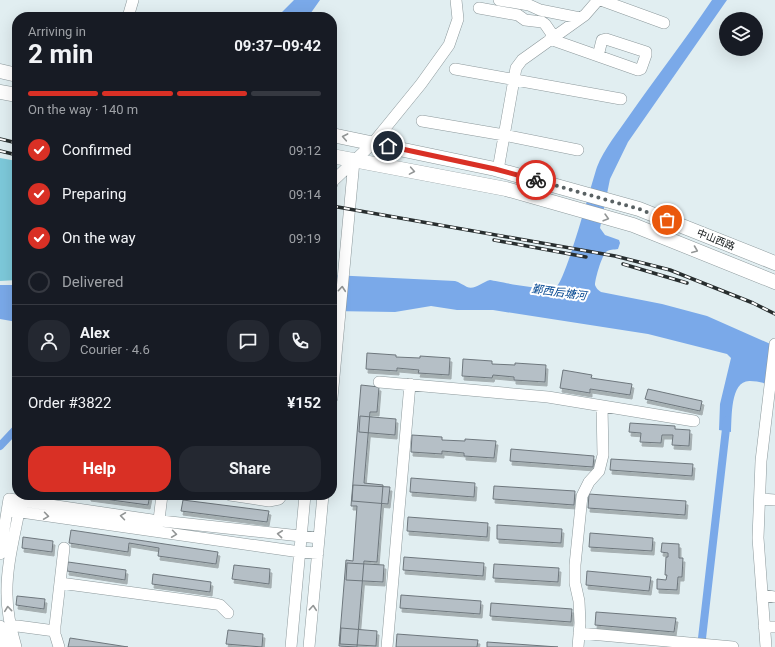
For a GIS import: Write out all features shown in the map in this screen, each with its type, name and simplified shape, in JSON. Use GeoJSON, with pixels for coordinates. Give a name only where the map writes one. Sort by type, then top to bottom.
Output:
{"type":"FeatureCollection","features":[{"type":"Feature","properties":{"kind":"main road"},"geometry":{"type":"LineString","coordinates":[[0,71],[12,74]]}},
{"type":"Feature","properties":{"kind":"main road"},"geometry":{"type":"LineString","coordinates":[[0,92],[12,94]]}},
{"type":"Feature","properties":{"kind":"main road","name":"中山西路"},"geometry":{"type":"LineString","coordinates":[[337,136],[498,170],[639,209],[775,263]]}},
{"type":"Feature","properties":{"kind":"main road","name":"中山西路"},"geometry":{"type":"LineString","coordinates":[[337,157],[506,189],[633,225],[775,282]]}},
{"type":"Feature","properties":{"kind":"street"},"geometry":{"type":"LineString","coordinates":[[129,12],[133,0]]}},
{"type":"Feature","properties":{"kind":"street"},"geometry":{"type":"LineString","coordinates":[[337,177],[373,143],[421,84],[449,45],[458,19],[456,0]]}},
{"type":"Feature","properties":{"kind":"street"},"geometry":{"type":"LineString","coordinates":[[499,0],[530,5],[540,10],[580,18]]}},
{"type":"Feature","properties":{"kind":"street"},"geometry":{"type":"LineString","coordinates":[[498,170],[516,68],[522,60],[580,18],[598,0]]}},
{"type":"Feature","properties":{"kind":"street"},"geometry":{"type":"LineString","coordinates":[[601,0],[664,23]]}},
{"type":"Feature","properties":{"kind":"street"},"geometry":{"type":"LineString","coordinates":[[479,8],[518,15],[525,20],[542,22],[545,24],[552,38],[598,56]]}},
{"type":"Feature","properties":{"kind":"street"},"geometry":{"type":"LineString","coordinates":[[455,69],[621,99]]}},
{"type":"Feature","properties":{"kind":"street"},"geometry":{"type":"LineString","coordinates":[[422,122],[504,135],[578,150]]}},
{"type":"Feature","properties":{"kind":"street"},"geometry":{"type":"LineString","coordinates":[[337,344],[354,161]]}},
{"type":"Feature","properties":{"kind":"street"},"geometry":{"type":"LineString","coordinates":[[766,647],[770,627],[762,595],[758,538],[761,461],[775,344]]}},
{"type":"Feature","properties":{"kind":"street"},"geometry":{"type":"LineString","coordinates":[[379,382],[548,397],[694,421]]}},
{"type":"Feature","properties":{"kind":"street"},"geometry":{"type":"LineString","coordinates":[[386,647],[410,384]]}},
{"type":"Feature","properties":{"kind":"street"},"geometry":{"type":"LineString","coordinates":[[578,647],[579,601],[575,583],[575,566],[582,496],[589,482],[599,471],[603,455],[602,406]]}},
{"type":"Feature","properties":{"kind":"street"},"geometry":{"type":"LineString","coordinates":[[0,554],[9,499],[12,500]]}},
{"type":"Feature","properties":{"kind":"street"},"geometry":{"type":"LineString","coordinates":[[760,499],[775,500]]}},
{"type":"Feature","properties":{"kind":"street"},"geometry":{"type":"LineString","coordinates":[[15,500],[159,520],[319,538]]}},
{"type":"Feature","properties":{"kind":"street"},"geometry":{"type":"LineString","coordinates":[[159,520],[161,500]]}},
{"type":"Feature","properties":{"kind":"street"},"geometry":{"type":"LineString","coordinates":[[291,647],[304,500]]}},
{"type":"Feature","properties":{"kind":"street"},"geometry":{"type":"LineString","coordinates":[[309,647],[323,500]]}},
{"type":"Feature","properties":{"kind":"street"},"geometry":{"type":"LineString","coordinates":[[5,647],[5,625],[10,559],[21,501]]}},
{"type":"Feature","properties":{"kind":"street"},"geometry":{"type":"LineString","coordinates":[[7,510],[300,552],[318,553]]}},
{"type":"Feature","properties":{"kind":"street"},"geometry":{"type":"LineString","coordinates":[[59,647],[55,630],[64,548]]}},
{"type":"Feature","properties":{"kind":"street"},"geometry":{"type":"LineString","coordinates":[[60,583],[217,599],[220,605],[228,613]]}},
{"type":"Feature","properties":{"kind":"street"},"geometry":{"type":"LineString","coordinates":[[762,595],[775,598]]}},
{"type":"Feature","properties":{"kind":"street"},"geometry":{"type":"LineString","coordinates":[[5,625],[55,630]]}},
{"type":"Feature","properties":{"kind":"street"},"geometry":{"type":"LineString","coordinates":[[5,625],[16,647]]}},
{"type":"Feature","properties":{"kind":"street"},"geometry":{"type":"LineString","coordinates":[[579,633],[733,647]]}},
{"type":"Feature","properties":{"kind":"shaded area"},"geometry":{"type":"Polygon","coordinates":[[[0,158],[12,160],[12,280],[0,281],[0,158]]]}},
{"type":"Feature","properties":{"kind":"water"},"geometry":{"type":"Polygon","coordinates":[[[294,0],[320,0],[312,12],[282,12],[294,0]]]}},
{"type":"Feature","properties":{"kind":"water","name":"鄞西后塘河"},"geometry":{"type":"Polygon","coordinates":[[[712,0],[727,0],[628,142],[610,179],[600,228],[605,235],[619,240],[620,243],[618,249],[609,250],[604,254],[595,285],[601,292],[662,304],[707,316],[775,346],[775,386],[759,382],[743,382],[735,393],[733,401],[731,432],[719,430],[720,404],[731,358],[727,354],[648,334],[493,310],[457,310],[431,306],[395,312],[337,311],[337,275],[455,281],[470,288],[476,287],[490,280],[535,288],[556,287],[566,268],[597,167],[603,154],[712,0]]]}},
{"type":"Feature","properties":{"kind":"water"},"geometry":{"type":"Polygon","coordinates":[[[0,285],[12,285],[12,321],[0,319],[0,285]]]}},
{"type":"Feature","properties":{"kind":"building"},"geometry":{"type":"Polygon","coordinates":[[[367,353],[396,355],[396,357],[420,358],[420,356],[450,358],[449,375],[418,373],[419,370],[397,368],[397,371],[366,369],[367,353]]]}},
{"type":"Feature","properties":{"kind":"building"},"geometry":{"type":"Polygon","coordinates":[[[463,359],[492,361],[492,364],[515,365],[515,363],[546,365],[545,382],[514,380],[514,377],[493,375],[492,378],[462,376],[463,359]]]}},
{"type":"Feature","properties":{"kind":"building"},"geometry":{"type":"Polygon","coordinates":[[[563,370],[592,375],[591,378],[632,384],[630,395],[590,389],[590,393],[560,388],[563,370]]]}},
{"type":"Feature","properties":{"kind":"building"},"geometry":{"type":"Polygon","coordinates":[[[361,385],[379,387],[377,412],[370,412],[364,483],[383,485],[377,562],[364,561],[357,647],[339,646],[346,560],[353,561],[357,506],[351,506],[361,385]]]}},
{"type":"Feature","properties":{"kind":"building"},"geometry":{"type":"Polygon","coordinates":[[[648,389],[702,401],[700,411],[645,399],[648,389]]]}},
{"type":"Feature","properties":{"kind":"building"},"geometry":{"type":"Polygon","coordinates":[[[360,416],[396,419],[395,435],[359,432],[360,416]]]}},
{"type":"Feature","properties":{"kind":"building"},"geometry":{"type":"Polygon","coordinates":[[[630,423],[675,426],[675,429],[690,430],[689,446],[672,445],[673,435],[662,435],[661,443],[640,442],[641,433],[629,432],[630,423]]]}},
{"type":"Feature","properties":{"kind":"building"},"geometry":{"type":"Polygon","coordinates":[[[412,435],[442,437],[442,440],[465,441],[465,439],[496,441],[494,458],[464,456],[464,453],[442,451],[442,454],[411,452],[412,435]]]}},
{"type":"Feature","properties":{"kind":"building"},"geometry":{"type":"Polygon","coordinates":[[[511,449],[594,456],[593,467],[510,461],[511,449]]]}},
{"type":"Feature","properties":{"kind":"building"},"geometry":{"type":"Polygon","coordinates":[[[611,459],[693,464],[692,476],[610,470],[611,459]]]}},
{"type":"Feature","properties":{"kind":"building"},"geometry":{"type":"Polygon","coordinates":[[[411,478],[475,483],[474,497],[410,492],[411,478]]]}},
{"type":"Feature","properties":{"kind":"building"},"geometry":{"type":"Polygon","coordinates":[[[353,485],[390,487],[388,504],[352,501],[353,485]]]}},
{"type":"Feature","properties":{"kind":"building"},"geometry":{"type":"Polygon","coordinates":[[[494,486],[575,491],[574,505],[493,499],[494,486]]]}},
{"type":"Feature","properties":{"kind":"building"},"geometry":{"type":"Polygon","coordinates":[[[589,494],[686,501],[685,515],[588,508],[589,494]]]}},
{"type":"Feature","properties":{"kind":"building"},"geometry":{"type":"Polygon","coordinates":[[[111,500],[149,500],[148,505],[111,500]]]}},
{"type":"Feature","properties":{"kind":"building"},"geometry":{"type":"Polygon","coordinates":[[[183,500],[269,511],[267,522],[181,511],[183,500]]]}},
{"type":"Feature","properties":{"kind":"building"},"geometry":{"type":"Polygon","coordinates":[[[408,517],[488,523],[487,537],[407,531],[408,517]]]}},
{"type":"Feature","properties":{"kind":"building"},"geometry":{"type":"Polygon","coordinates":[[[497,525],[562,529],[561,543],[497,539],[497,525]]]}},
{"type":"Feature","properties":{"kind":"building"},"geometry":{"type":"Polygon","coordinates":[[[71,530],[218,552],[216,564],[158,556],[159,548],[129,543],[128,552],[69,543],[71,530]]]}},
{"type":"Feature","properties":{"kind":"building"},"geometry":{"type":"Polygon","coordinates":[[[590,533],[653,538],[652,551],[589,547],[590,533]]]}},
{"type":"Feature","properties":{"kind":"building"},"geometry":{"type":"Polygon","coordinates":[[[23,537],[53,541],[52,552],[22,548],[23,537]]]}},
{"type":"Feature","properties":{"kind":"building"},"geometry":{"type":"Polygon","coordinates":[[[662,543],[679,544],[679,558],[683,558],[682,577],[678,577],[677,590],[657,589],[657,579],[666,580],[667,575],[665,575],[666,557],[668,557],[668,553],[661,552],[662,543]]]}},
{"type":"Feature","properties":{"kind":"building"},"geometry":{"type":"Polygon","coordinates":[[[404,557],[484,563],[483,576],[403,570],[404,557]]]}},
{"type":"Feature","properties":{"kind":"building"},"geometry":{"type":"Polygon","coordinates":[[[68,562],[126,570],[125,580],[67,571],[68,562]]]}},
{"type":"Feature","properties":{"kind":"building"},"geometry":{"type":"Polygon","coordinates":[[[347,563],[384,565],[383,582],[346,580],[347,563]]]}},
{"type":"Feature","properties":{"kind":"building"},"geometry":{"type":"Polygon","coordinates":[[[494,564],[559,568],[558,582],[493,578],[494,564]]]}},
{"type":"Feature","properties":{"kind":"building"},"geometry":{"type":"Polygon","coordinates":[[[234,565],[270,569],[269,584],[232,579],[234,565]]]}},
{"type":"Feature","properties":{"kind":"building"},"geometry":{"type":"Polygon","coordinates":[[[587,571],[651,577],[649,591],[586,585],[587,571]]]}},
{"type":"Feature","properties":{"kind":"building"},"geometry":{"type":"Polygon","coordinates":[[[153,574],[211,582],[210,592],[152,584],[153,574]]]}},
{"type":"Feature","properties":{"kind":"building"},"geometry":{"type":"Polygon","coordinates":[[[401,595],[481,601],[480,614],[400,608],[401,595]]]}},
{"type":"Feature","properties":{"kind":"building"},"geometry":{"type":"Polygon","coordinates":[[[17,596],[45,599],[44,609],[16,605],[17,596]]]}},
{"type":"Feature","properties":{"kind":"building"},"geometry":{"type":"Polygon","coordinates":[[[491,603],[572,609],[571,622],[490,616],[491,603]]]}},
{"type":"Feature","properties":{"kind":"building"},"geometry":{"type":"Polygon","coordinates":[[[596,612],[676,618],[674,632],[595,625],[596,612]]]}},
{"type":"Feature","properties":{"kind":"building"},"geometry":{"type":"Polygon","coordinates":[[[341,628],[377,631],[376,646],[340,644],[341,628]]]}},
{"type":"Feature","properties":{"kind":"building"},"geometry":{"type":"Polygon","coordinates":[[[228,630],[263,634],[262,647],[226,644],[228,630]]]}},
{"type":"Feature","properties":{"kind":"building"},"geometry":{"type":"Polygon","coordinates":[[[397,634],[478,640],[477,647],[396,647],[397,634]]]}},
{"type":"Feature","properties":{"kind":"building"},"geometry":{"type":"Polygon","coordinates":[[[70,638],[128,647],[68,647],[70,638]]]}},
{"type":"Feature","properties":{"kind":"building"},"geometry":{"type":"Polygon","coordinates":[[[487,642],[558,647],[487,647],[487,642]]]}},
{"type":"Feature","properties":{"kind":"waterway"},"geometry":{"type":"LineString","coordinates":[[701,647],[727,420]]}},
{"type":"Feature","properties":{"kind":"waterway"},"geometry":{"type":"LineString","coordinates":[[0,446],[12,433]]}},
{"type":"Feature","properties":{"kind":"railway"},"geometry":{"type":"LineString","coordinates":[[0,139],[12,142]]}},
{"type":"Feature","properties":{"kind":"railway"},"geometry":{"type":"LineString","coordinates":[[0,151],[12,154]]}},
{"type":"Feature","properties":{"kind":"railway"},"geometry":{"type":"LineString","coordinates":[[337,207],[615,256],[670,270],[753,303],[775,314]]}},
{"type":"Feature","properties":{"kind":"railway"},"geometry":{"type":"LineString","coordinates":[[494,240],[586,257]]}},
{"type":"Feature","properties":{"kind":"railway"},"geometry":{"type":"LineString","coordinates":[[623,264],[687,283]]}},
{"type":"Feature","properties":{"kind":"way so far"},"geometry":{"type":"LineString","coordinates":[[536,180],[639,209],[667,220]]}},
{"type":"Feature","properties":{"kind":"route"},"geometry":{"type":"LineString","coordinates":[[388,146],[495,169],[536,180]]}}]}
